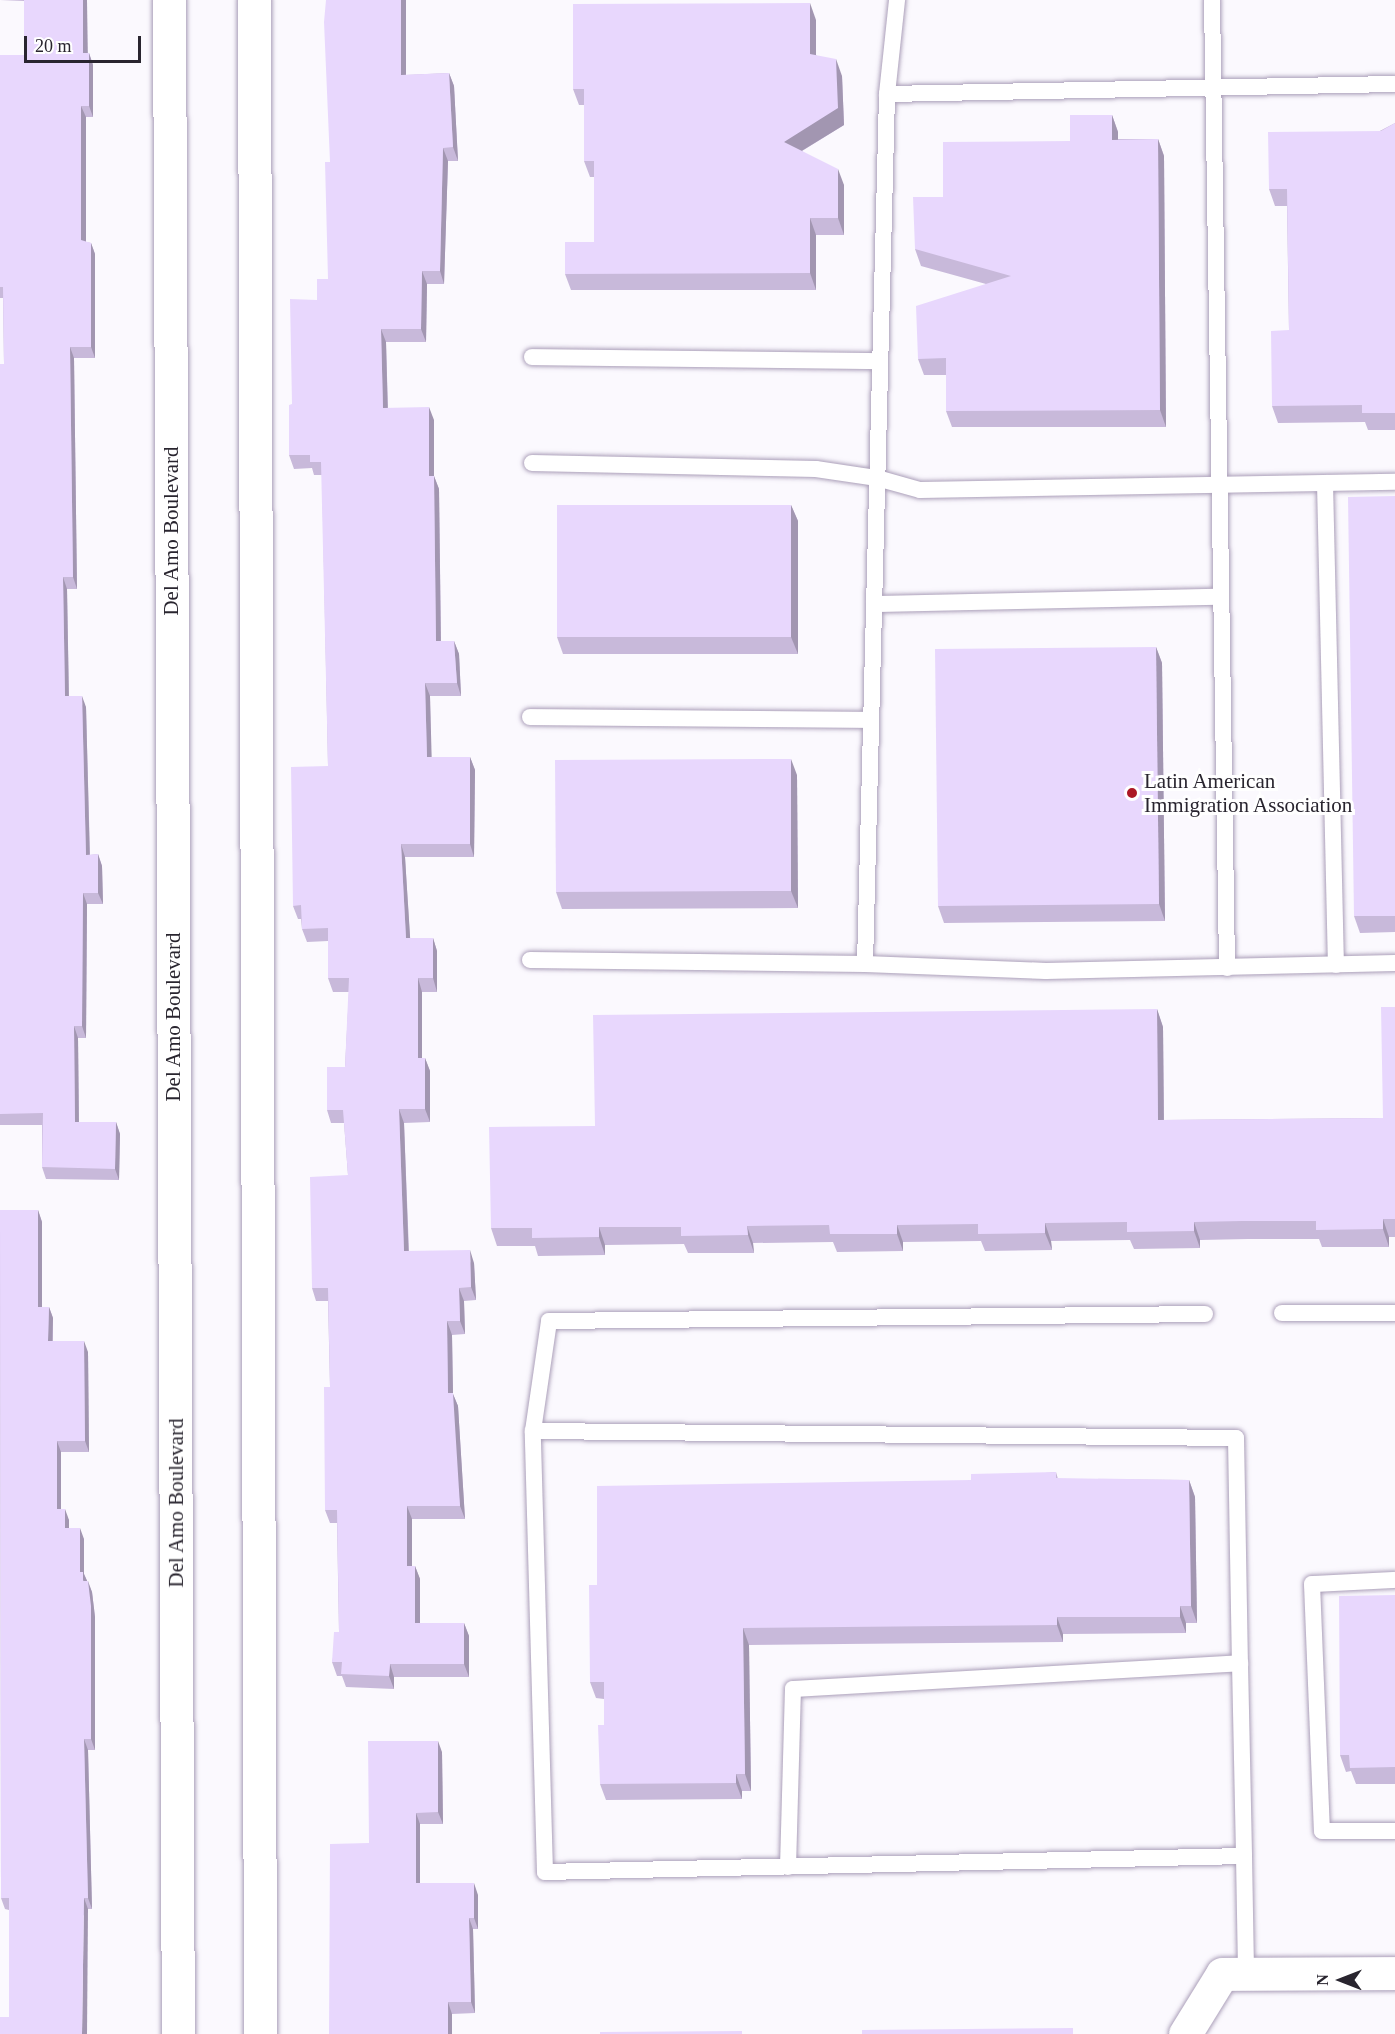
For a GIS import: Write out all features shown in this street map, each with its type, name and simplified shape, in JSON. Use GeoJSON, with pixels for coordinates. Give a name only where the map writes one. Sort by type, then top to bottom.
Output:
{"type":"FeatureCollection","features":[{"type":"Feature","properties":{"kind":"main road","name":"Del Amo Boulevard"},"geometry":{"type":"LineString","coordinates":[[169,0],[178,2034]]}},
{"type":"Feature","properties":{"kind":"main road"},"geometry":{"type":"LineString","coordinates":[[254,0],[260,2034]]}},
{"type":"Feature","properties":{"kind":"main road"},"geometry":{"type":"LineString","coordinates":[[1185,2034],[1234,1974],[1395,1973]]}},
{"type":"Feature","properties":{"kind":"lane"},"geometry":{"type":"LineString","coordinates":[[865,964],[887,94],[897,0]]}},
{"type":"Feature","properties":{"kind":"lane"},"geometry":{"type":"LineString","coordinates":[[1212,0],[1227,968]]}},
{"type":"Feature","properties":{"kind":"lane"},"geometry":{"type":"LineString","coordinates":[[887,94],[1215,85],[1395,84]]}},
{"type":"Feature","properties":{"kind":"lane"},"geometry":{"type":"LineString","coordinates":[[532,357],[880,361]]}},
{"type":"Feature","properties":{"kind":"lane"},"geometry":{"type":"LineString","coordinates":[[532,463],[816,469],[878,478],[920,490],[1395,482]]}},
{"type":"Feature","properties":{"kind":"lane"},"geometry":{"type":"LineString","coordinates":[[1325,483],[1336,964]]}},
{"type":"Feature","properties":{"kind":"lane"},"geometry":{"type":"LineString","coordinates":[[874,604],[1221,597]]}},
{"type":"Feature","properties":{"kind":"lane"},"geometry":{"type":"LineString","coordinates":[[530,717],[871,720]]}},
{"type":"Feature","properties":{"kind":"lane"},"geometry":{"type":"LineString","coordinates":[[530,960],[865,964],[1046,971],[1395,963]]}},
{"type":"Feature","properties":{"kind":"lane"},"geometry":{"type":"LineString","coordinates":[[1282,1313],[1395,1313]]}},
{"type":"Feature","properties":{"kind":"lane"},"geometry":{"type":"LineString","coordinates":[[1205,1314],[549,1322],[533,1431],[545,1872],[1244,1856]]}},
{"type":"Feature","properties":{"kind":"lane"},"geometry":{"type":"LineString","coordinates":[[533,1431],[1236,1438],[1244,1856],[1234,1974]]}},
{"type":"Feature","properties":{"kind":"lane"},"geometry":{"type":"LineString","coordinates":[[1395,1580],[1312,1584],[1322,1831],[1395,1832]]}},
{"type":"Feature","properties":{"kind":"lane"},"geometry":{"type":"LineString","coordinates":[[788,1867],[793,1689],[1240,1663]]}},
{"type":"Feature","properties":{"kind":"building"},"geometry":{"type":"Polygon","coordinates":[[[24,0],[83,0],[83,53],[89,53],[89,106],[81,106],[81,240],[91,243],[91,347],[70,347],[73,577],[63,577],[65,696],[82,696],[86,855],[98,854],[98,893],[83,893],[82,1026],[74,1026],[75,1122],[116,1122],[115,1169],[42,1167],[43,1113],[0,1114],[0,364],[4,364],[3,287],[0,287],[0,55],[24,55],[24,0]]]}},
{"type":"Feature","properties":{"kind":"building"},"geometry":{"type":"Polygon","coordinates":[[[326,0],[401,0],[401,75],[449,73],[453,147],[443,148],[440,271],[422,271],[421,329],[381,329],[383,408],[429,407],[429,476],[434,476],[436,641],[454,641],[457,683],[425,683],[427,757],[470,757],[470,844],[401,844],[406,938],[433,938],[433,978],[418,978],[418,1058],[425,1058],[425,1109],[399,1109],[404,1251],[470,1250],[471,1287],[459,1288],[460,1321],[447,1321],[448,1393],[453,1393],[460,1506],[407,1506],[407,1566],[415,1566],[415,1623],[464,1623],[464,1664],[390,1664],[389,1676],[341,1674],[342,1662],[332,1662],[334,1632],[339,1632],[337,1510],[325,1510],[324,1387],[330,1387],[328,1288],[312,1288],[310,1177],[348,1175],[343,1110],[327,1110],[327,1067],[345,1067],[349,978],[328,978],[328,928],[302,929],[301,905],[293,906],[291,767],[328,766],[321,462],[310,462],[310,455],[289,455],[289,405],[292,404],[290,299],[317,300],[317,279],[328,279],[325,162],[330,162],[324,22],[326,0]]]}},
{"type":"Feature","properties":{"kind":"building"},"geometry":{"type":"Polygon","coordinates":[[[810,3],[810,54],[836,59],[838,108],[784,142],[838,169],[838,218],[810,218],[810,273],[565,274],[565,242],[594,242],[594,161],[584,161],[584,89],[573,89],[573,4],[810,3]]]}},
{"type":"Feature","properties":{"kind":"building"},"geometry":{"type":"Polygon","coordinates":[[[1070,115],[1112,115],[1112,140],[1158,139],[1160,410],[946,411],[946,358],[918,359],[916,306],[1011,276],[915,249],[913,197],[943,197],[943,142],[1070,141],[1070,115]]]}},
{"type":"Feature","properties":{"kind":"building"},"geometry":{"type":"Polygon","coordinates":[[[1395,123],[1395,413],[1362,413],[1362,405],[1272,406],[1271,331],[1289,330],[1287,189],[1269,189],[1268,132],[1381,131],[1395,123]]]}},
{"type":"Feature","properties":{"kind":"building"},"geometry":{"type":"Polygon","coordinates":[[[1395,496],[1395,916],[1354,916],[1348,497],[1395,496]]]}},
{"type":"Feature","properties":{"kind":"building"},"geometry":{"type":"Polygon","coordinates":[[[557,505],[791,505],[791,637],[557,637],[557,505]]]}},
{"type":"Feature","properties":{"kind":"building"},"geometry":{"type":"Polygon","coordinates":[[[1156,647],[1159,904],[938,906],[935,649],[1156,647]]]}},
{"type":"Feature","properties":{"kind":"building"},"geometry":{"type":"Polygon","coordinates":[[[791,759],[791,891],[556,892],[555,760],[791,759]]]}},
{"type":"Feature","properties":{"kind":"building"},"geometry":{"type":"Polygon","coordinates":[[[1381,1007],[1395,1007],[1395,1219],[1383,1219],[1383,1229],[1316,1230],[1316,1221],[1242,1221],[1194,1222],[1194,1231],[1127,1232],[1127,1222],[1045,1223],[1045,1233],[978,1234],[978,1224],[897,1225],[897,1234],[830,1234],[829,1225],[747,1226],[748,1235],[681,1236],[681,1227],[599,1227],[599,1237],[532,1238],[532,1228],[491,1228],[489,1127],[595,1126],[593,1015],[1157,1009],[1158,1120],[1383,1118],[1381,1007]]]}},
{"type":"Feature","properties":{"kind":"building"},"geometry":{"type":"Polygon","coordinates":[[[0,1210],[38,1210],[38,1307],[49,1307],[48,1341],[84,1341],[85,1441],[57,1441],[57,1509],[65,1509],[65,1528],[80,1528],[80,1572],[83,1572],[83,1581],[88,1581],[91,1606],[91,1739],[84,1739],[88,1898],[84,1898],[82,2034],[0,2034],[0,2017],[9,2017],[9,1898],[1,1898],[0,1210]]]}},
{"type":"Feature","properties":{"kind":"building"},"geometry":{"type":"Polygon","coordinates":[[[1056,1472],[1056,1478],[1189,1480],[1191,1606],[1180,1606],[1180,1617],[1057,1617],[1057,1625],[743,1628],[745,1774],[736,1774],[736,1783],[600,1784],[598,1725],[604,1725],[604,1682],[590,1682],[589,1585],[597,1585],[597,1486],[971,1480],[971,1474],[1056,1472]]]}},
{"type":"Feature","properties":{"kind":"building"},"geometry":{"type":"Polygon","coordinates":[[[1395,1595],[1395,1767],[1350,1768],[1349,1755],[1340,1755],[1339,1596],[1395,1595]]]}},
{"type":"Feature","properties":{"kind":"building"},"geometry":{"type":"Polygon","coordinates":[[[368,1741],[438,1741],[438,1812],[416,1813],[416,1883],[474,1883],[474,1918],[469,1918],[471,2002],[448,2002],[448,2034],[329,2034],[330,1844],[369,1843],[368,1741]]]}},
{"type":"Feature","properties":{"kind":"building"},"geometry":{"type":"Polygon","coordinates":[[[1073,2028],[1073,2034],[862,2034],[862,2030],[1073,2028]]]}},
{"type":"Feature","properties":{"kind":"building"},"geometry":{"type":"Polygon","coordinates":[[[742,2031],[742,2034],[600,2034],[600,2032],[742,2031]]]}},
{"type":"Feature","properties":{"kind":"place","name":"Latin American Immigration Association"},"geometry":{"type":"Point","coordinates":[1132,793]}}]}
